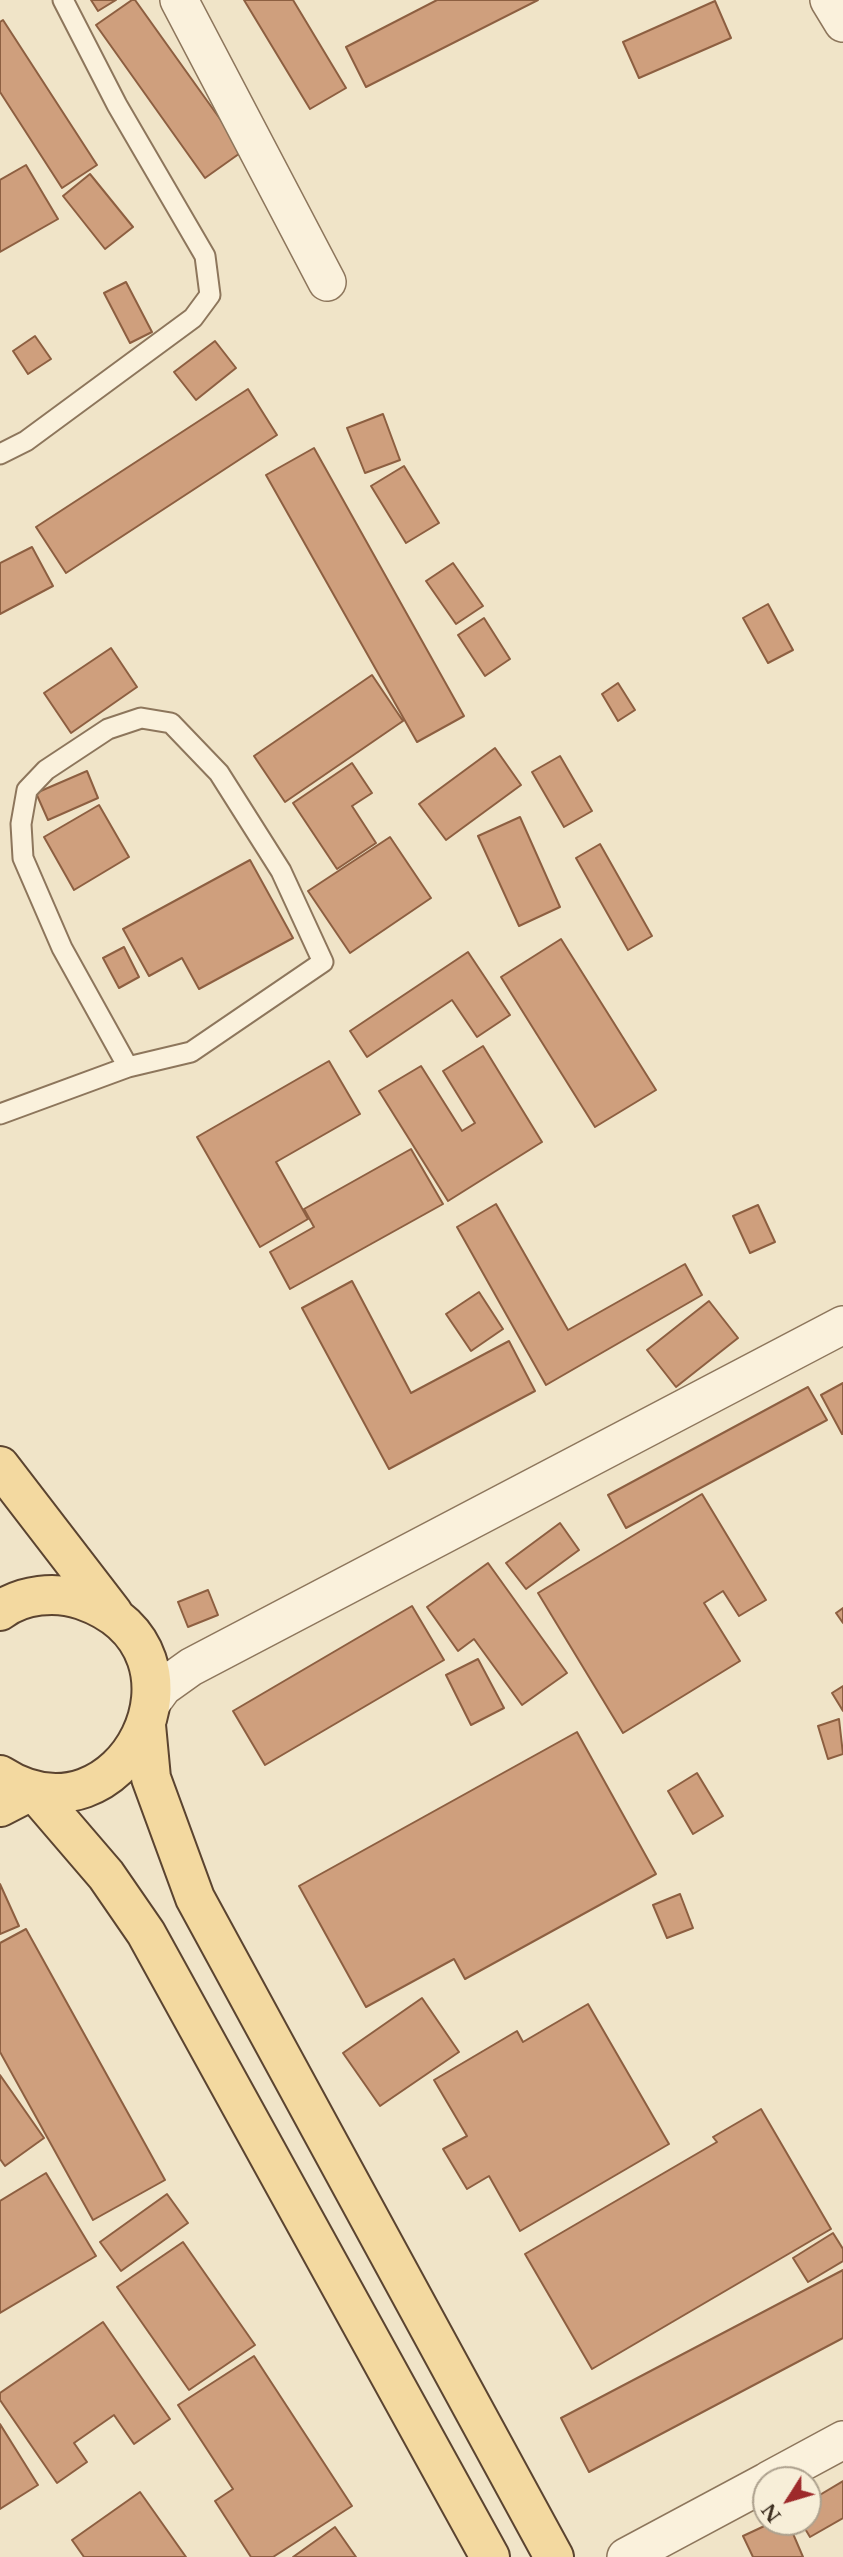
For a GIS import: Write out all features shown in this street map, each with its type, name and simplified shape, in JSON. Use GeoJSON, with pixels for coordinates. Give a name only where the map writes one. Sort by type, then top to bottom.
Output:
{"type":"FeatureCollection","features":[{"type":"Feature","properties":{"kind":"main road"},"geometry":{"type":"LineString","coordinates":[[0,1466],[124,1626],[144,1656],[151,1678],[151,1778],[195,1898],[554,2557]]}},
{"type":"Feature","properties":{"kind":"main road"},"geometry":{"type":"LineString","coordinates":[[0,1611],[26,1599],[50,1595],[73,1597],[96,1605],[124,1626]]}},
{"type":"Feature","properties":{"kind":"main road"},"geometry":{"type":"LineString","coordinates":[[17,1782],[57,1792],[80,1788],[102,1779],[121,1765],[136,1747],[149,1714]]}},
{"type":"Feature","properties":{"kind":"main road"},"geometry":{"type":"LineString","coordinates":[[0,1807],[17,1782]]}},
{"type":"Feature","properties":{"kind":"main road"},"geometry":{"type":"LineString","coordinates":[[17,1782],[106,1875],[146,1933],[489,2557]]}},
{"type":"Feature","properties":{"kind":"street"},"geometry":{"type":"LineString","coordinates":[[179,0],[327,282]]}},
{"type":"Feature","properties":{"kind":"street"},"geometry":{"type":"LineString","coordinates":[[829,0],[843,23]]}},
{"type":"Feature","properties":{"kind":"street"},"geometry":{"type":"LineString","coordinates":[[149,1714],[163,1687],[191,1667],[843,1326]]}},
{"type":"Feature","properties":{"kind":"street"},"geometry":{"type":"LineString","coordinates":[[124,1626],[152,1648],[181,1656],[220,1653]]}},
{"type":"Feature","properties":{"kind":"street"},"geometry":{"type":"LineString","coordinates":[[795,2466],[843,2440]]}},
{"type":"Feature","properties":{"kind":"street"},"geometry":{"type":"LineString","coordinates":[[626,2557],[752,2490]]}},
{"type":"Feature","properties":{"kind":"lane"},"geometry":{"type":"LineString","coordinates":[[0,454],[26,441],[193,318],[210,295],[205,256],[117,105],[63,0]]}},
{"type":"Feature","properties":{"kind":"lane"},"geometry":{"type":"LineString","coordinates":[[0,1114],[128,1067],[191,1052],[323,962],[281,871],[219,773],[171,723],[141,718],[108,729],[46,770],[27,790],[21,824],[23,858],[62,948],[128,1067]]}},
{"type":"Feature","properties":{"kind":"building"},"geometry":{"type":"Polygon","coordinates":[[[91,0],[116,0],[98,11],[91,0]]]}},
{"type":"Feature","properties":{"kind":"building"},"geometry":{"type":"Polygon","coordinates":[[[135,0],[243,151],[205,178],[96,25],[135,0]]]}},
{"type":"Feature","properties":{"kind":"building"},"geometry":{"type":"Polygon","coordinates":[[[244,0],[293,0],[346,88],[310,109],[244,0]]]}},
{"type":"Feature","properties":{"kind":"building"},"geometry":{"type":"Polygon","coordinates":[[[437,0],[538,0],[366,87],[346,47],[437,0]]]}},
{"type":"Feature","properties":{"kind":"building"},"geometry":{"type":"Polygon","coordinates":[[[715,1],[731,38],[639,78],[623,42],[715,1]]]}},
{"type":"Feature","properties":{"kind":"building"},"geometry":{"type":"Polygon","coordinates":[[[3,20],[97,165],[62,188],[0,92],[0,22],[3,20]]]}},
{"type":"Feature","properties":{"kind":"building"},"geometry":{"type":"Polygon","coordinates":[[[26,165],[58,219],[0,252],[0,180],[26,165]]]}},
{"type":"Feature","properties":{"kind":"building"},"geometry":{"type":"Polygon","coordinates":[[[90,174],[133,227],[105,249],[63,196],[90,174]]]}},
{"type":"Feature","properties":{"kind":"building"},"geometry":{"type":"Polygon","coordinates":[[[126,282],[152,332],[130,343],[104,293],[126,282]]]}},
{"type":"Feature","properties":{"kind":"building"},"geometry":{"type":"Polygon","coordinates":[[[35,336],[51,359],[28,374],[13,351],[35,336]]]}},
{"type":"Feature","properties":{"kind":"building"},"geometry":{"type":"Polygon","coordinates":[[[215,341],[236,368],[196,400],[174,372],[215,341]]]}},
{"type":"Feature","properties":{"kind":"building"},"geometry":{"type":"Polygon","coordinates":[[[248,389],[277,435],[66,573],[36,527],[248,389]]]}},
{"type":"Feature","properties":{"kind":"building"},"geometry":{"type":"Polygon","coordinates":[[[383,414],[400,460],[365,473],[347,428],[383,414]]]}},
{"type":"Feature","properties":{"kind":"building"},"geometry":{"type":"Polygon","coordinates":[[[314,448],[464,716],[417,742],[266,475],[314,448]]]}},
{"type":"Feature","properties":{"kind":"building"},"geometry":{"type":"Polygon","coordinates":[[[404,466],[439,523],[406,543],[371,486],[404,466]]]}},
{"type":"Feature","properties":{"kind":"building"},"geometry":{"type":"Polygon","coordinates":[[[32,547],[53,586],[0,614],[0,563],[32,547]]]}},
{"type":"Feature","properties":{"kind":"building"},"geometry":{"type":"Polygon","coordinates":[[[453,563],[483,606],[456,624],[426,581],[453,563]]]}},
{"type":"Feature","properties":{"kind":"building"},"geometry":{"type":"Polygon","coordinates":[[[768,604],[793,650],[768,663],[743,618],[768,604]]]}},
{"type":"Feature","properties":{"kind":"building"},"geometry":{"type":"Polygon","coordinates":[[[484,618],[510,659],[485,676],[458,635],[484,618]]]}},
{"type":"Feature","properties":{"kind":"building"},"geometry":{"type":"Polygon","coordinates":[[[111,648],[137,687],[71,733],[44,693],[111,648]]]}},
{"type":"Feature","properties":{"kind":"building"},"geometry":{"type":"Polygon","coordinates":[[[372,675],[403,721],[285,802],[254,756],[372,675]]]}},
{"type":"Feature","properties":{"kind":"building"},"geometry":{"type":"Polygon","coordinates":[[[618,683],[635,710],[618,721],[602,694],[618,683]]]}},
{"type":"Feature","properties":{"kind":"building"},"geometry":{"type":"Polygon","coordinates":[[[495,748],[521,785],[446,840],[419,804],[495,748]]]}},
{"type":"Feature","properties":{"kind":"building"},"geometry":{"type":"Polygon","coordinates":[[[560,756],[592,811],[564,827],[532,772],[560,756]]]}},
{"type":"Feature","properties":{"kind":"building"},"geometry":{"type":"Polygon","coordinates":[[[352,763],[372,793],[352,806],[376,843],[337,869],[293,803],[352,763]]]}},
{"type":"Feature","properties":{"kind":"building"},"geometry":{"type":"Polygon","coordinates":[[[87,771],[98,798],[48,820],[36,793],[87,771]]]}},
{"type":"Feature","properties":{"kind":"building"},"geometry":{"type":"Polygon","coordinates":[[[99,805],[129,857],[74,890],[44,837],[99,805]]]}},
{"type":"Feature","properties":{"kind":"building"},"geometry":{"type":"Polygon","coordinates":[[[520,817],[560,907],[519,926],[478,836],[520,817]]]}},
{"type":"Feature","properties":{"kind":"building"},"geometry":{"type":"Polygon","coordinates":[[[390,837],[431,898],[350,953],[308,891],[390,837]]]}},
{"type":"Feature","properties":{"kind":"building"},"geometry":{"type":"Polygon","coordinates":[[[600,844],[652,936],[628,950],[576,858],[600,844]]]}},
{"type":"Feature","properties":{"kind":"building"},"geometry":{"type":"Polygon","coordinates":[[[250,860],[293,938],[199,989],[182,958],[149,976],[123,929],[250,860]]]}},
{"type":"Feature","properties":{"kind":"building"},"geometry":{"type":"Polygon","coordinates":[[[561,939],[656,1090],[595,1127],[501,977],[561,939]]]}},
{"type":"Feature","properties":{"kind":"building"},"geometry":{"type":"Polygon","coordinates":[[[124,947],[139,977],[119,988],[103,958],[124,947]]]}},
{"type":"Feature","properties":{"kind":"building"},"geometry":{"type":"Polygon","coordinates":[[[468,952],[510,1015],[477,1037],[452,1000],[367,1057],[350,1031],[468,952]]]}},
{"type":"Feature","properties":{"kind":"building"},"geometry":{"type":"Polygon","coordinates":[[[483,1046],[542,1142],[448,1201],[379,1091],[421,1066],[462,1131],[475,1123],[443,1071],[483,1046]]]}},
{"type":"Feature","properties":{"kind":"building"},"geometry":{"type":"Polygon","coordinates":[[[329,1061],[360,1114],[276,1162],[308,1219],[260,1247],[197,1137],[329,1061]]]}},
{"type":"Feature","properties":{"kind":"building"},"geometry":{"type":"Polygon","coordinates":[[[411,1149],[443,1204],[290,1289],[270,1252],[314,1227],[304,1209],[411,1149]]]}},
{"type":"Feature","properties":{"kind":"building"},"geometry":{"type":"Polygon","coordinates":[[[496,1204],[568,1330],[685,1264],[702,1295],[546,1385],[457,1227],[496,1204]]]}},
{"type":"Feature","properties":{"kind":"building"},"geometry":{"type":"Polygon","coordinates":[[[758,1205],[775,1242],[750,1253],[733,1216],[758,1205]]]}},
{"type":"Feature","properties":{"kind":"building"},"geometry":{"type":"Polygon","coordinates":[[[352,1281],[411,1393],[509,1341],[535,1391],[389,1469],[302,1308],[352,1281]]]}},
{"type":"Feature","properties":{"kind":"building"},"geometry":{"type":"Polygon","coordinates":[[[479,1292],[503,1329],[471,1351],[446,1314],[479,1292]]]}},
{"type":"Feature","properties":{"kind":"building"},"geometry":{"type":"Polygon","coordinates":[[[709,1301],[738,1338],[676,1387],[647,1350],[709,1301]]]}},
{"type":"Feature","properties":{"kind":"building"},"geometry":{"type":"Polygon","coordinates":[[[843,1383],[843,1434],[842,1434],[821,1395],[843,1383]]]}},
{"type":"Feature","properties":{"kind":"building"},"geometry":{"type":"Polygon","coordinates":[[[808,1387],[827,1420],[626,1528],[608,1495],[808,1387]]]}},
{"type":"Feature","properties":{"kind":"building"},"geometry":{"type":"Polygon","coordinates":[[[702,1494],[766,1600],[739,1616],[723,1591],[704,1603],[740,1661],[623,1733],[538,1593],[702,1494]]]}},
{"type":"Feature","properties":{"kind":"building"},"geometry":{"type":"Polygon","coordinates":[[[560,1523],[579,1550],[526,1589],[506,1563],[560,1523]]]}},
{"type":"Feature","properties":{"kind":"building"},"geometry":{"type":"Polygon","coordinates":[[[488,1563],[567,1673],[522,1705],[474,1639],[458,1651],[427,1607],[488,1563]]]}},
{"type":"Feature","properties":{"kind":"building"},"geometry":{"type":"Polygon","coordinates":[[[208,1590],[218,1615],[188,1627],[178,1602],[208,1590]]]}},
{"type":"Feature","properties":{"kind":"building"},"geometry":{"type":"Polygon","coordinates":[[[412,1606],[444,1660],[265,1765],[233,1711],[412,1606]]]}},
{"type":"Feature","properties":{"kind":"building"},"geometry":{"type":"Polygon","coordinates":[[[843,1608],[843,1623],[836,1613],[843,1608]]]}},
{"type":"Feature","properties":{"kind":"building"},"geometry":{"type":"Polygon","coordinates":[[[478,1659],[504,1708],[471,1725],[446,1675],[478,1659]]]}},
{"type":"Feature","properties":{"kind":"building"},"geometry":{"type":"Polygon","coordinates":[[[843,1686],[843,1711],[832,1693],[843,1686]]]}},
{"type":"Feature","properties":{"kind":"building"},"geometry":{"type":"Polygon","coordinates":[[[839,1719],[843,1754],[828,1759],[818,1726],[839,1719]]]}},
{"type":"Feature","properties":{"kind":"building"},"geometry":{"type":"Polygon","coordinates":[[[577,1732],[656,1874],[465,1979],[454,1959],[366,2007],[299,1886],[577,1732]]]}},
{"type":"Feature","properties":{"kind":"building"},"geometry":{"type":"Polygon","coordinates":[[[697,1773],[723,1816],[693,1834],[668,1791],[697,1773]]]}},
{"type":"Feature","properties":{"kind":"building"},"geometry":{"type":"Polygon","coordinates":[[[0,1884],[19,1926],[0,1934],[0,1884]]]}},
{"type":"Feature","properties":{"kind":"building"},"geometry":{"type":"Polygon","coordinates":[[[680,1894],[693,1928],[667,1938],[653,1905],[680,1894]]]}},
{"type":"Feature","properties":{"kind":"building"},"geometry":{"type":"Polygon","coordinates":[[[26,1929],[165,2180],[93,2220],[0,2052],[0,1943],[26,1929]]]}},
{"type":"Feature","properties":{"kind":"building"},"geometry":{"type":"Polygon","coordinates":[[[422,1998],[459,2052],[380,2106],[343,2053],[422,1998]]]}},
{"type":"Feature","properties":{"kind":"building"},"geometry":{"type":"Polygon","coordinates":[[[588,2004],[669,2144],[520,2231],[489,2176],[467,2189],[443,2149],[467,2136],[434,2080],[517,2031],[523,2042],[588,2004]]]}},
{"type":"Feature","properties":{"kind":"building"},"geometry":{"type":"Polygon","coordinates":[[[0,2075],[44,2138],[5,2166],[0,2159],[0,2075]]]}},
{"type":"Feature","properties":{"kind":"building"},"geometry":{"type":"Polygon","coordinates":[[[761,2109],[831,2229],[592,2369],[525,2254],[717,2142],[713,2137],[761,2109]]]}},
{"type":"Feature","properties":{"kind":"building"},"geometry":{"type":"Polygon","coordinates":[[[46,2173],[96,2256],[0,2313],[0,2201],[46,2173]]]}},
{"type":"Feature","properties":{"kind":"building"},"geometry":{"type":"Polygon","coordinates":[[[167,2194],[188,2223],[121,2271],[100,2242],[167,2194]]]}},
{"type":"Feature","properties":{"kind":"building"},"geometry":{"type":"Polygon","coordinates":[[[833,2233],[843,2249],[843,2261],[808,2282],[793,2258],[833,2233]]]}},
{"type":"Feature","properties":{"kind":"building"},"geometry":{"type":"Polygon","coordinates":[[[183,2242],[255,2345],[189,2390],[117,2287],[183,2242]]]}},
{"type":"Feature","properties":{"kind":"building"},"geometry":{"type":"Polygon","coordinates":[[[843,2270],[843,2338],[589,2472],[561,2418],[843,2270]]]}},
{"type":"Feature","properties":{"kind":"building"},"geometry":{"type":"Polygon","coordinates":[[[103,2322],[170,2419],[134,2444],[114,2415],[74,2443],[87,2462],[57,2483],[0,2400],[0,2393],[103,2322]]]}},
{"type":"Feature","properties":{"kind":"building"},"geometry":{"type":"Polygon","coordinates":[[[254,2356],[352,2506],[273,2557],[251,2557],[215,2501],[233,2489],[178,2405],[254,2356]]]}},
{"type":"Feature","properties":{"kind":"building"},"geometry":{"type":"Polygon","coordinates":[[[0,2424],[38,2485],[0,2509],[0,2424]]]}},
{"type":"Feature","properties":{"kind":"building"},"geometry":{"type":"Polygon","coordinates":[[[843,2481],[843,2518],[822,2530],[822,2494],[843,2481]]]}},
{"type":"Feature","properties":{"kind":"building"},"geometry":{"type":"Polygon","coordinates":[[[140,2492],[186,2557],[84,2557],[72,2540],[140,2492]]]}},
{"type":"Feature","properties":{"kind":"building"},"geometry":{"type":"Polygon","coordinates":[[[335,2527],[356,2557],[293,2557],[335,2527]]]}},
{"type":"Feature","properties":{"kind":"building"},"geometry":{"type":"Polygon","coordinates":[[[752,2532],[752,2536],[794,2536],[803,2557],[753,2557],[743,2536],[752,2532]]]}}]}
